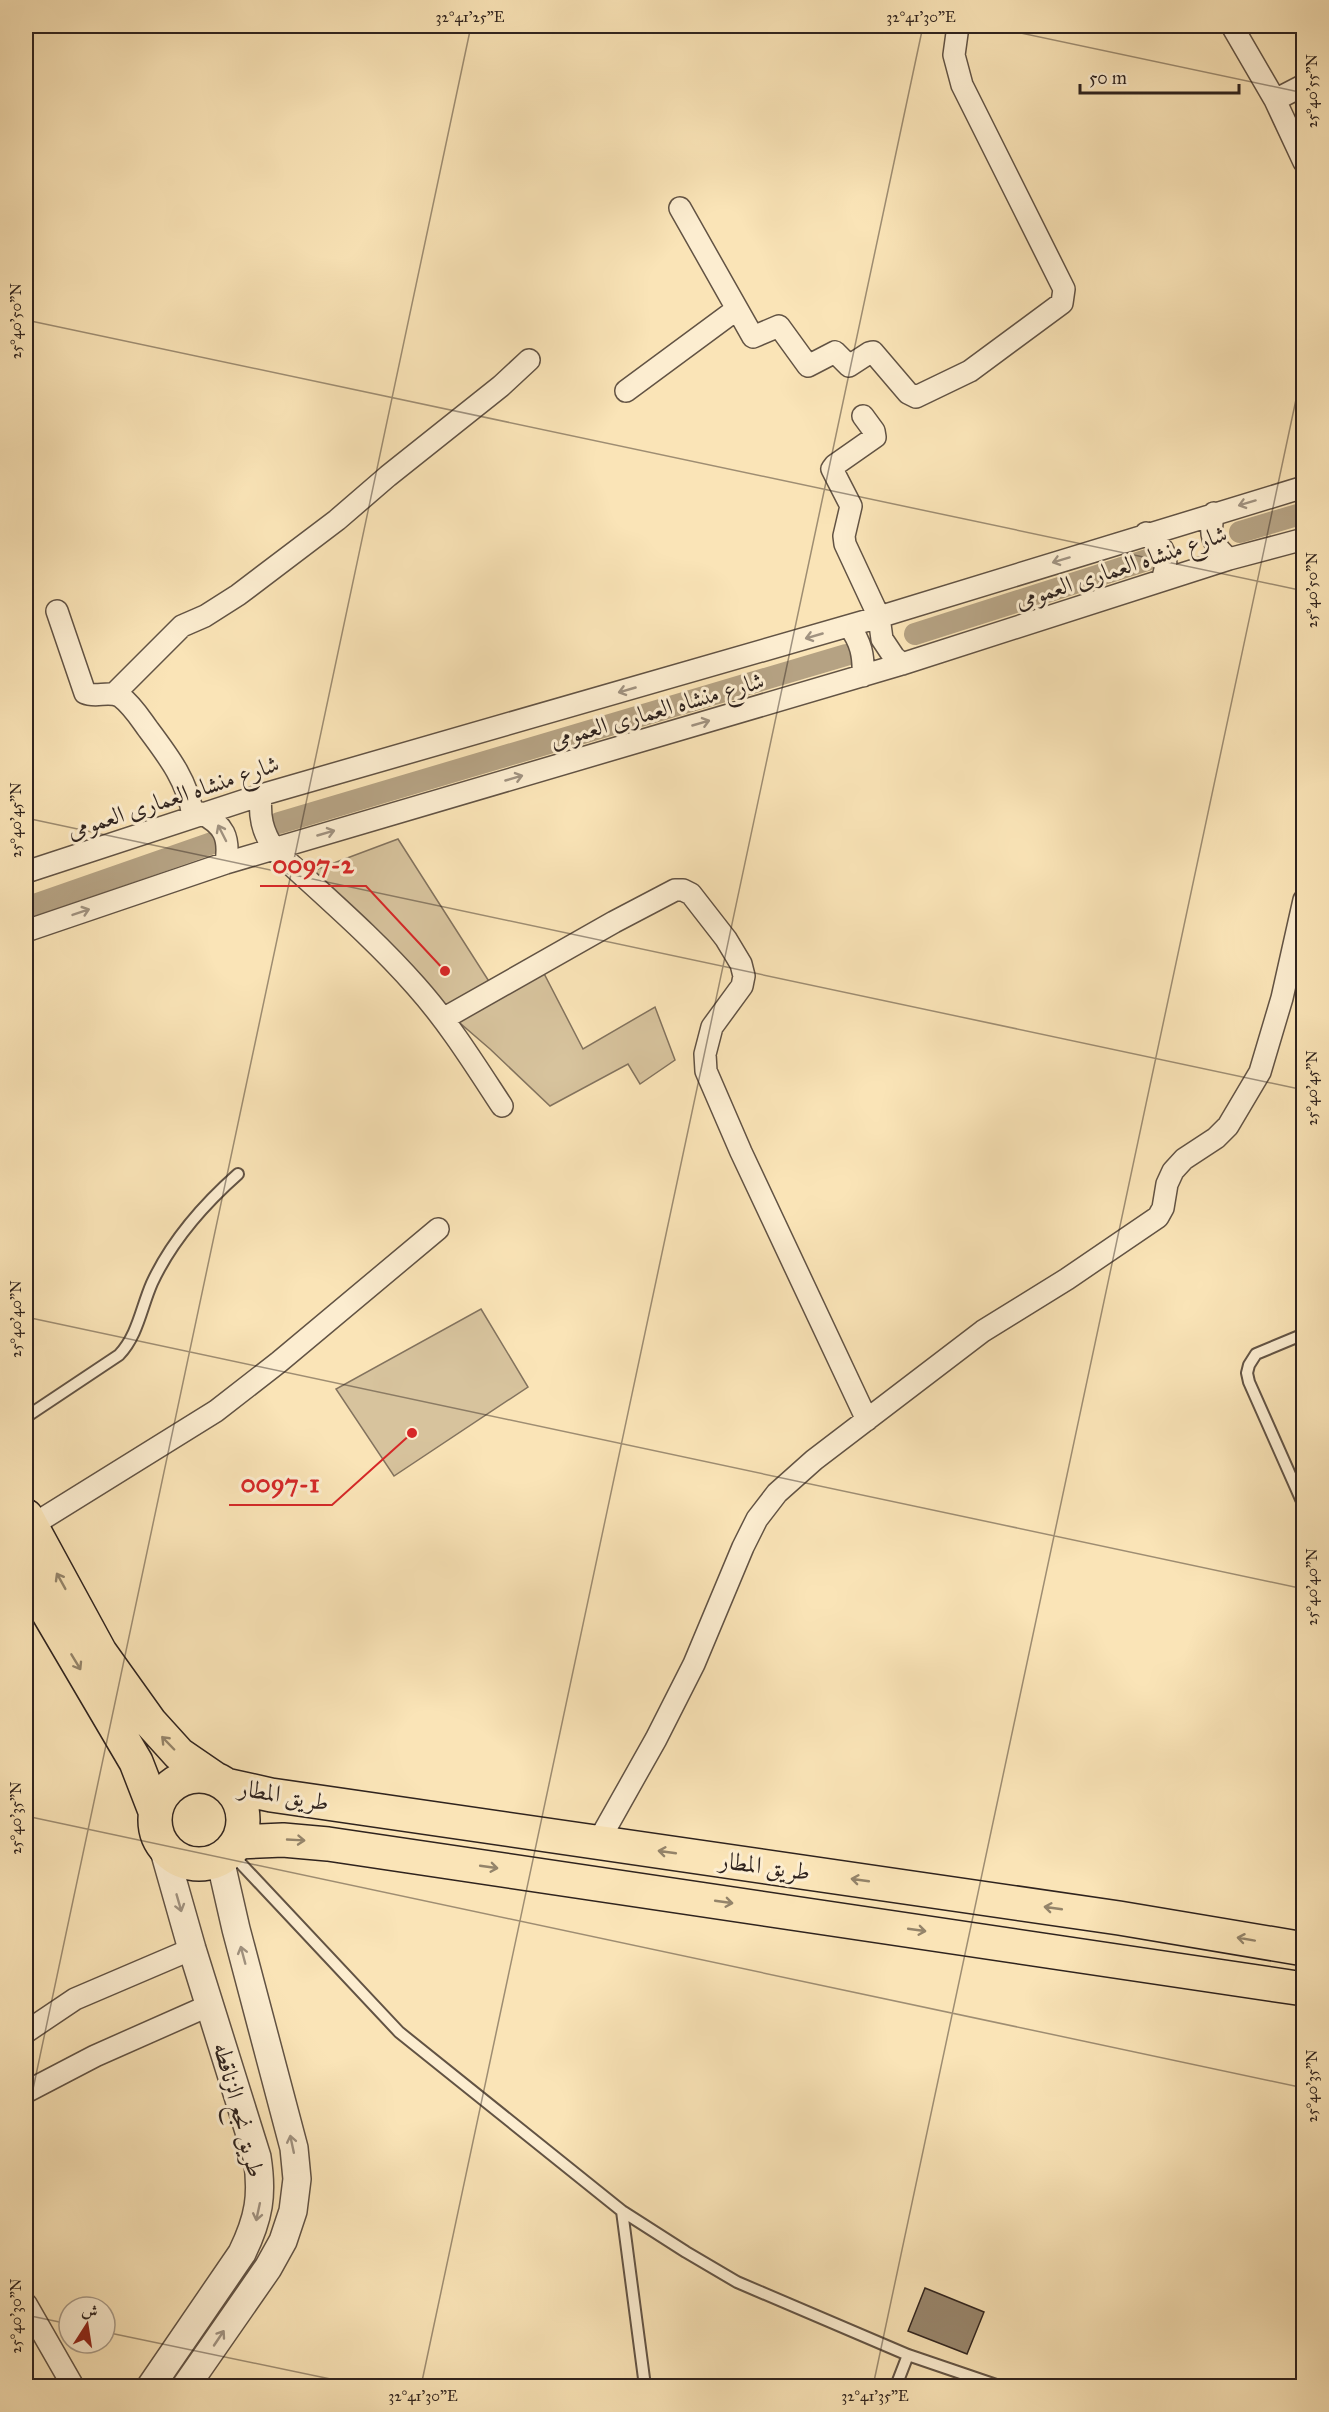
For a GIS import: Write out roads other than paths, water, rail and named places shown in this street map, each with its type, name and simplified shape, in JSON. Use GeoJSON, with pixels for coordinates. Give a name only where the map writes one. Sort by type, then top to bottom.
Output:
{"type":"FeatureCollection","features":[{"type":"Feature","properties":{"kind":"main road","name":"طريق المطار"},"geometry":{"type":"LineString","coordinates":[[28,1521],[100,1652],[150,1722],[179,1754],[220,1782],[272,1795],[1119,1918],[1304,1949]]}},
{"type":"Feature","properties":{"kind":"main road"},"geometry":{"type":"LineString","coordinates":[[27,1582],[136,1762],[155,1811]]}},
{"type":"Feature","properties":{"kind":"main road"},"geometry":{"type":"LineString","coordinates":[[189,1777],[220,1782],[238,1799],[244,1817],[243,1830],[230,1851],[208,1864],[189,1864],[172,1856],[163,1847],[154,1823],[159,1799],[167,1788],[189,1777]]}},
{"type":"Feature","properties":{"kind":"main road","name":"طريق المطار"},"geometry":{"type":"LineString","coordinates":[[230,1851],[283,1840],[328,1844],[1304,1989]]}},
{"type":"Feature","properties":{"kind":"street"},"geometry":{"type":"LineString","coordinates":[[680,208],[753,337],[779,326],[806,365],[836,352],[849,366],[869,352],[873,352],[908,393],[916,397],[970,371],[1062,303],[1064,289],[962,85],[954,55],[958,26]]}},
{"type":"Feature","properties":{"kind":"street"},"geometry":{"type":"LineString","coordinates":[[1232,26],[1275,100],[1304,162]]}},
{"type":"Feature","properties":{"kind":"street"},"geometry":{"type":"LineString","coordinates":[[1275,100],[1304,85]]}},
{"type":"Feature","properties":{"kind":"street"},"geometry":{"type":"LineString","coordinates":[[626,391],[737,309]]}},
{"type":"Feature","properties":{"kind":"street"},"geometry":{"type":"LineString","coordinates":[[114,694],[182,626],[204,616],[238,594],[337,520],[388,476],[501,386],[529,360]]}},
{"type":"Feature","properties":{"kind":"street"},"geometry":{"type":"LineString","coordinates":[[863,416],[874,431],[875,437],[832,469],[851,506],[844,536],[845,544],[879,617],[882,639],[894,657],[902,664]]}},
{"type":"Feature","properties":{"kind":"street","name":"شارع منشاه العمارى العمومى"},"geometry":{"type":"LineString","coordinates":[[26,872],[261,795],[849,626],[1146,533],[1304,487]]}},
{"type":"Feature","properties":{"kind":"street"},"geometry":{"type":"LineString","coordinates":[[1214,513],[1210,526],[1212,539],[1219,551],[1229,559]]}},
{"type":"Feature","properties":{"kind":"street"},"geometry":{"type":"LineString","coordinates":[[1146,533],[1158,541],[1165,553],[1166,567],[1162,580]]}},
{"type":"Feature","properties":{"kind":"street","name":"شارع منشاه العمارى العمومى"},"geometry":{"type":"LineString","coordinates":[[26,931],[226,863],[863,676],[1229,559],[1304,539]]}},
{"type":"Feature","properties":{"kind":"street"},"geometry":{"type":"LineString","coordinates":[[57,610],[85,693],[114,694],[121,697],[135,711],[174,765],[197,815],[215,820],[224,832],[228,847],[226,863]]}},
{"type":"Feature","properties":{"kind":"street"},"geometry":{"type":"LineString","coordinates":[[849,626],[862,649],[863,676]]}},
{"type":"Feature","properties":{"kind":"street"},"geometry":{"type":"LineString","coordinates":[[261,795],[261,824],[274,849],[389,957],[443,1019],[502,1106]]}},
{"type":"Feature","properties":{"kind":"street"},"geometry":{"type":"LineString","coordinates":[[443,1019],[675,890],[683,890],[692,894],[726,939],[741,964],[744,976],[742,986],[712,1027],[705,1054],[706,1071],[741,1152],[867,1420]]}},
{"type":"Feature","properties":{"kind":"street"},"geometry":{"type":"LineString","coordinates":[[598,1842],[656,1739],[694,1664],[757,1519],[777,1493],[814,1460],[982,1331],[1068,1279],[1158,1217],[1163,1208],[1167,1184],[1173,1171],[1184,1159],[1216,1138],[1228,1126],[1260,1072],[1282,998],[1304,900]]}},
{"type":"Feature","properties":{"kind":"street"},"geometry":{"type":"LineString","coordinates":[[28,1521],[216,1411],[279,1362],[438,1229]]}},
{"type":"Feature","properties":{"kind":"street","name":"طريق نجع الزناقطه"},"geometry":{"type":"LineString","coordinates":[[151,2386],[242,2253],[253,2230],[260,2206],[261,2181],[257,2157],[192,1949],[163,1847]]}},
{"type":"Feature","properties":{"kind":"street","name":"طريق نجع الزناقطه"},"geometry":{"type":"LineString","coordinates":[[186,2386],[268,2268],[284,2241],[293,2211],[297,2179],[294,2148],[236,1929],[230,1851]]}},
{"type":"Feature","properties":{"kind":"street"},"geometry":{"type":"LineString","coordinates":[[26,2032],[75,2000],[192,1949]]}},
{"type":"Feature","properties":{"kind":"street"},"geometry":{"type":"LineString","coordinates":[[26,2092],[95,2056],[210,2005]]}},
{"type":"Feature","properties":{"kind":"street"},"geometry":{"type":"LineString","coordinates":[[243,2115],[282,2105]]}},
{"type":"Feature","properties":{"kind":"street"},"geometry":{"type":"LineString","coordinates":[[26,2304],[73,2386]]}},
{"type":"Feature","properties":{"kind":"lane"},"geometry":{"type":"LineString","coordinates":[[26,1417],[119,1355],[127,1347],[151,1285],[165,1257],[198,1212],[238,1174]]}},
{"type":"Feature","properties":{"kind":"lane"},"geometry":{"type":"LineString","coordinates":[[1304,1334],[1256,1354],[1247,1373],[1304,1506]]}},
{"type":"Feature","properties":{"kind":"lane"},"geometry":{"type":"LineString","coordinates":[[230,1851],[399,2032],[622,2211],[737,2282],[908,2355],[999,2386]]}},
{"type":"Feature","properties":{"kind":"lane"},"geometry":{"type":"LineString","coordinates":[[622,2211],[645,2386]]}},
{"type":"Feature","properties":{"kind":"lane"},"geometry":{"type":"LineString","coordinates":[[896,2386],[908,2355]]}},
{"type":"Feature","properties":{"kind":"waterway"},"geometry":{"type":"LineString","coordinates":[[1240,532],[1304,513]]}},
{"type":"Feature","properties":{"kind":"waterway"},"geometry":{"type":"LineString","coordinates":[[915,634],[1147,560]]}},
{"type":"Feature","properties":{"kind":"waterway"},"geometry":{"type":"LineString","coordinates":[[279,823],[846,655]]}},
{"type":"Feature","properties":{"kind":"waterway"},"geometry":{"type":"LineString","coordinates":[[26,908],[218,841]]}},
{"type":"Feature","properties":{"kind":"place","name":"0097-2"},"geometry":{"type":"Point","coordinates":[445,971]}},
{"type":"Feature","properties":{"kind":"place","name":"0097-1"},"geometry":{"type":"Point","coordinates":[412,1433]}}]}
